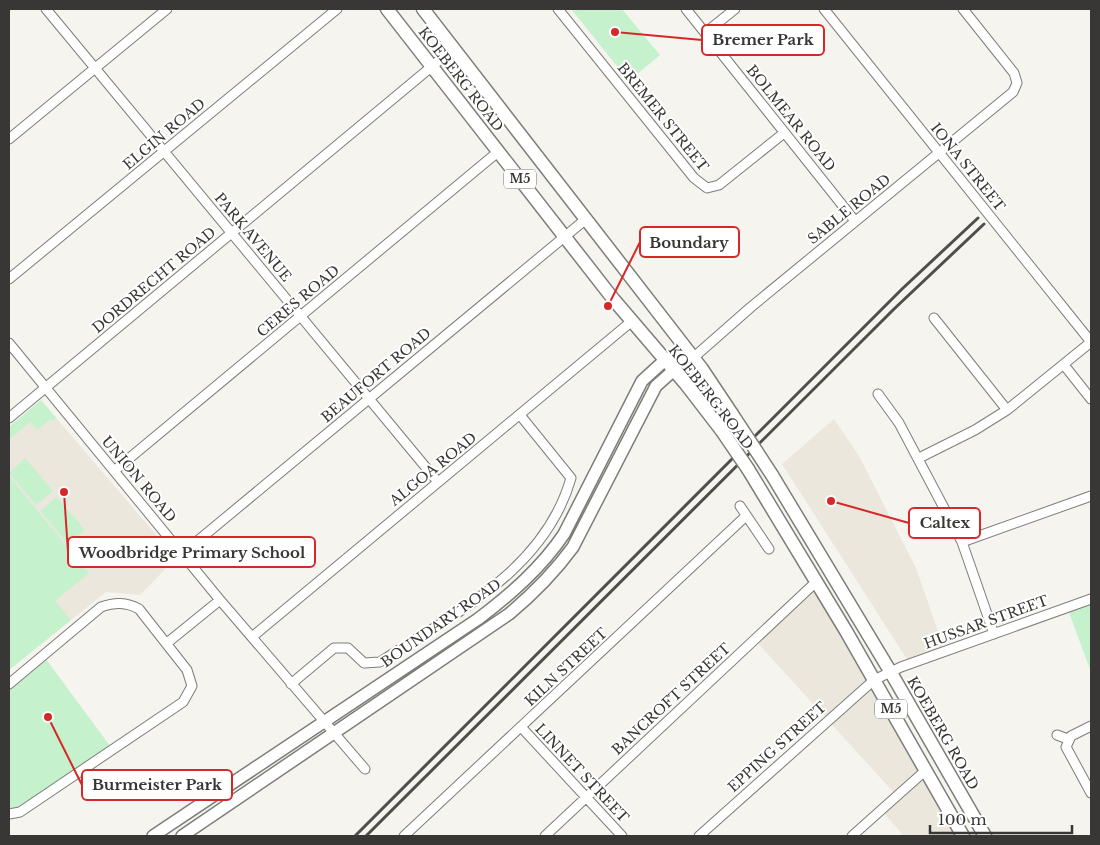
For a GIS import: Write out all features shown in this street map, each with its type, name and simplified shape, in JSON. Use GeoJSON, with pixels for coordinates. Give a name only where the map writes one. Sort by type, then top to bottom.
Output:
{"type":"FeatureCollection","features":[{"type":"Feature","properties":{"kind":"main road","name":"KOEBERG ROAD"},"geometry":{"type":"LineString","coordinates":[[387,9],[564,236],[722,431],[760,489],[816,582],[964,836]]}},
{"type":"Feature","properties":{"kind":"main road","name":"KOEBERG ROAD"},"geometry":{"type":"LineString","coordinates":[[423,9],[693,353],[772,476],[890,671],[985,836]]}},
{"type":"Feature","properties":{"kind":"main road"},"geometry":{"type":"LineString","coordinates":[[665,360],[693,353]]}},
{"type":"Feature","properties":{"kind":"main road"},"geometry":{"type":"LineString","coordinates":[[182,836],[510,614],[542,585],[557,568],[580,534],[650,396],[660,381],[693,353]]}},
{"type":"Feature","properties":{"kind":"main road","name":"BOUNDARY ROAD"},"geometry":{"type":"LineString","coordinates":[[153,836],[478,618],[533,573],[555,548],[568,528],[639,386],[653,369],[665,360]]}},
{"type":"Feature","properties":{"kind":"street","name":"PARK AVENUE"},"geometry":{"type":"LineString","coordinates":[[46,9],[301,316],[368,400],[438,482]]}},
{"type":"Feature","properties":{"kind":"street"},"geometry":{"type":"LineString","coordinates":[[9,140],[166,9]]}},
{"type":"Feature","properties":{"kind":"street","name":"ELGIN ROAD"},"geometry":{"type":"LineString","coordinates":[[9,279],[337,9]]}},
{"type":"Feature","properties":{"kind":"street","name":"BREMER STREET"},"geometry":{"type":"LineString","coordinates":[[558,9],[694,178],[707,188],[719,185],[784,133]]}},
{"type":"Feature","properties":{"kind":"street","name":"BOLMEAR ROAD"},"geometry":{"type":"LineString","coordinates":[[686,9],[855,221]]}},
{"type":"Feature","properties":{"kind":"street"},"geometry":{"type":"LineString","coordinates":[[705,33],[735,9]]}},
{"type":"Feature","properties":{"kind":"street","name":"IONA STREET"},"geometry":{"type":"LineString","coordinates":[[824,9],[1091,342]]}},
{"type":"Feature","properties":{"kind":"street","name":"SABLE ROAD"},"geometry":{"type":"LineString","coordinates":[[693,353],[1016,88],[1017,78],[1014,73],[962,9]]}},
{"type":"Feature","properties":{"kind":"street","name":"DORDRECHT ROAD"},"geometry":{"type":"LineString","coordinates":[[9,418],[454,48]]}},
{"type":"Feature","properties":{"kind":"street","name":"CERES ROAD"},"geometry":{"type":"LineString","coordinates":[[114,471],[499,151]]}},
{"type":"Feature","properties":{"kind":"street","name":"BEAUFORT ROAD"},"geometry":{"type":"LineString","coordinates":[[183,553],[586,219]]}},
{"type":"Feature","properties":{"kind":"street"},"geometry":{"type":"LineString","coordinates":[[934,318],[1007,410]]}},
{"type":"Feature","properties":{"kind":"street","name":"ALGOA ROAD"},"geometry":{"type":"LineString","coordinates":[[252,637],[632,321]]}},
{"type":"Feature","properties":{"kind":"street"},"geometry":{"type":"LineString","coordinates":[[919,458],[975,430],[1007,410],[1091,342]]}},
{"type":"Feature","properties":{"kind":"street","name":"UNION ROAD"},"geometry":{"type":"LineString","coordinates":[[9,343],[322,723],[365,770]]}},
{"type":"Feature","properties":{"kind":"street"},"geometry":{"type":"LineString","coordinates":[[1064,365],[1091,399]]}},
{"type":"Feature","properties":{"kind":"street"},"geometry":{"type":"LineString","coordinates":[[878,394],[899,423],[919,458],[962,542],[994,634]]}},
{"type":"Feature","properties":{"kind":"street"},"geometry":{"type":"LineString","coordinates":[[290,684],[334,648],[348,648],[364,663],[380,662],[488,591],[526,557],[553,521],[571,478],[520,416]]}},
{"type":"Feature","properties":{"kind":"street"},"geometry":{"type":"LineString","coordinates":[[962,542],[1091,496]]}},
{"type":"Feature","properties":{"kind":"street"},"geometry":{"type":"LineString","coordinates":[[740,506],[769,549]]}},
{"type":"Feature","properties":{"kind":"street","name":"KILN STREET"},"geometry":{"type":"LineString","coordinates":[[404,836],[522,728],[746,516]]}},
{"type":"Feature","properties":{"kind":"street","name":"BANCROFT STREET"},"geometry":{"type":"LineString","coordinates":[[545,836],[816,582]]}},
{"type":"Feature","properties":{"kind":"street"},"geometry":{"type":"LineString","coordinates":[[167,643],[220,600]]}},
{"type":"Feature","properties":{"kind":"street","name":"HUSSAR STREET"},"geometry":{"type":"LineString","coordinates":[[874,680],[890,671],[1091,600]]}},
{"type":"Feature","properties":{"kind":"street"},"geometry":{"type":"LineString","coordinates":[[9,684],[101,607],[112,603],[131,605],[139,609],[167,643],[192,679],[192,686],[183,702],[20,812],[9,814]]}},
{"type":"Feature","properties":{"kind":"street","name":"EPPING STREET"},"geometry":{"type":"LineString","coordinates":[[699,836],[874,680]]}},
{"type":"Feature","properties":{"kind":"street"},"geometry":{"type":"LineString","coordinates":[[1091,726],[1075,732],[1068,739],[1066,750],[1091,794]]}},
{"type":"Feature","properties":{"kind":"street","name":"LINNET STREET"},"geometry":{"type":"LineString","coordinates":[[522,728],[622,836]]}},
{"type":"Feature","properties":{"kind":"street"},"geometry":{"type":"LineString","coordinates":[[1056,734],[1068,739]]}},
{"type":"Feature","properties":{"kind":"street"},"geometry":{"type":"LineString","coordinates":[[852,836],[926,770]]}},
{"type":"Feature","properties":{"kind":"shaded area"},"geometry":{"type":"Polygon","coordinates":[[[41,400],[176,558],[140,595],[106,592],[9,670],[9,427],[41,400]]]}},
{"type":"Feature","properties":{"kind":"shaded area"},"geometry":{"type":"Polygon","coordinates":[[[834,419],[859,456],[916,568],[945,651],[910,664],[782,464],[834,419]]]}},
{"type":"Feature","properties":{"kind":"shaded area"},"geometry":{"type":"Polygon","coordinates":[[[816,582],[963,836],[904,836],[881,810],[896,795],[755,640],[816,582]]]}},
{"type":"Feature","properties":{"kind":"green space"},"geometry":{"type":"Polygon","coordinates":[[[571,9],[622,9],[660,55],[629,81],[571,9]]]}},
{"type":"Feature","properties":{"kind":"green space"},"geometry":{"type":"Polygon","coordinates":[[[41,400],[56,418],[53,421],[51,419],[37,430],[30,422],[9,440],[9,427],[41,400]]]}},
{"type":"Feature","properties":{"kind":"green space"},"geometry":{"type":"Polygon","coordinates":[[[25,458],[53,491],[36,505],[9,473],[25,458]]]}},
{"type":"Feature","properties":{"kind":"green space"},"geometry":{"type":"Polygon","coordinates":[[[9,476],[89,573],[55,601],[71,620],[9,670],[9,476]]]}},
{"type":"Feature","properties":{"kind":"green space"},"geometry":{"type":"Polygon","coordinates":[[[57,497],[85,530],[68,544],[40,511],[57,497]]]}},
{"type":"Feature","properties":{"kind":"green space"},"geometry":{"type":"Polygon","coordinates":[[[1091,600],[1091,672],[1067,607],[1091,600]]]}},
{"type":"Feature","properties":{"kind":"green space"},"geometry":{"type":"Polygon","coordinates":[[[43,655],[113,750],[9,814],[9,684],[43,655]]]}},
{"type":"Feature","properties":{"kind":"railway"},"geometry":{"type":"LineString","coordinates":[[355,836],[902,289],[978,218]]}},
{"type":"Feature","properties":{"kind":"railway"},"geometry":{"type":"LineString","coordinates":[[366,836],[894,309],[984,224]]}},
{"type":"Feature","properties":{"kind":"place","name":"Bremer Park"},"geometry":{"type":"Point","coordinates":[615,32]}},
{"type":"Feature","properties":{"kind":"place","name":"Boundary"},"geometry":{"type":"Point","coordinates":[608,306]}},
{"type":"Feature","properties":{"kind":"place","name":"Woodbridge Primary School"},"geometry":{"type":"Point","coordinates":[64,492]}},
{"type":"Feature","properties":{"kind":"place","name":"Caltex"},"geometry":{"type":"Point","coordinates":[831,501]}},
{"type":"Feature","properties":{"kind":"place","name":"Burmeister Park"},"geometry":{"type":"Point","coordinates":[48,717]}}]}
